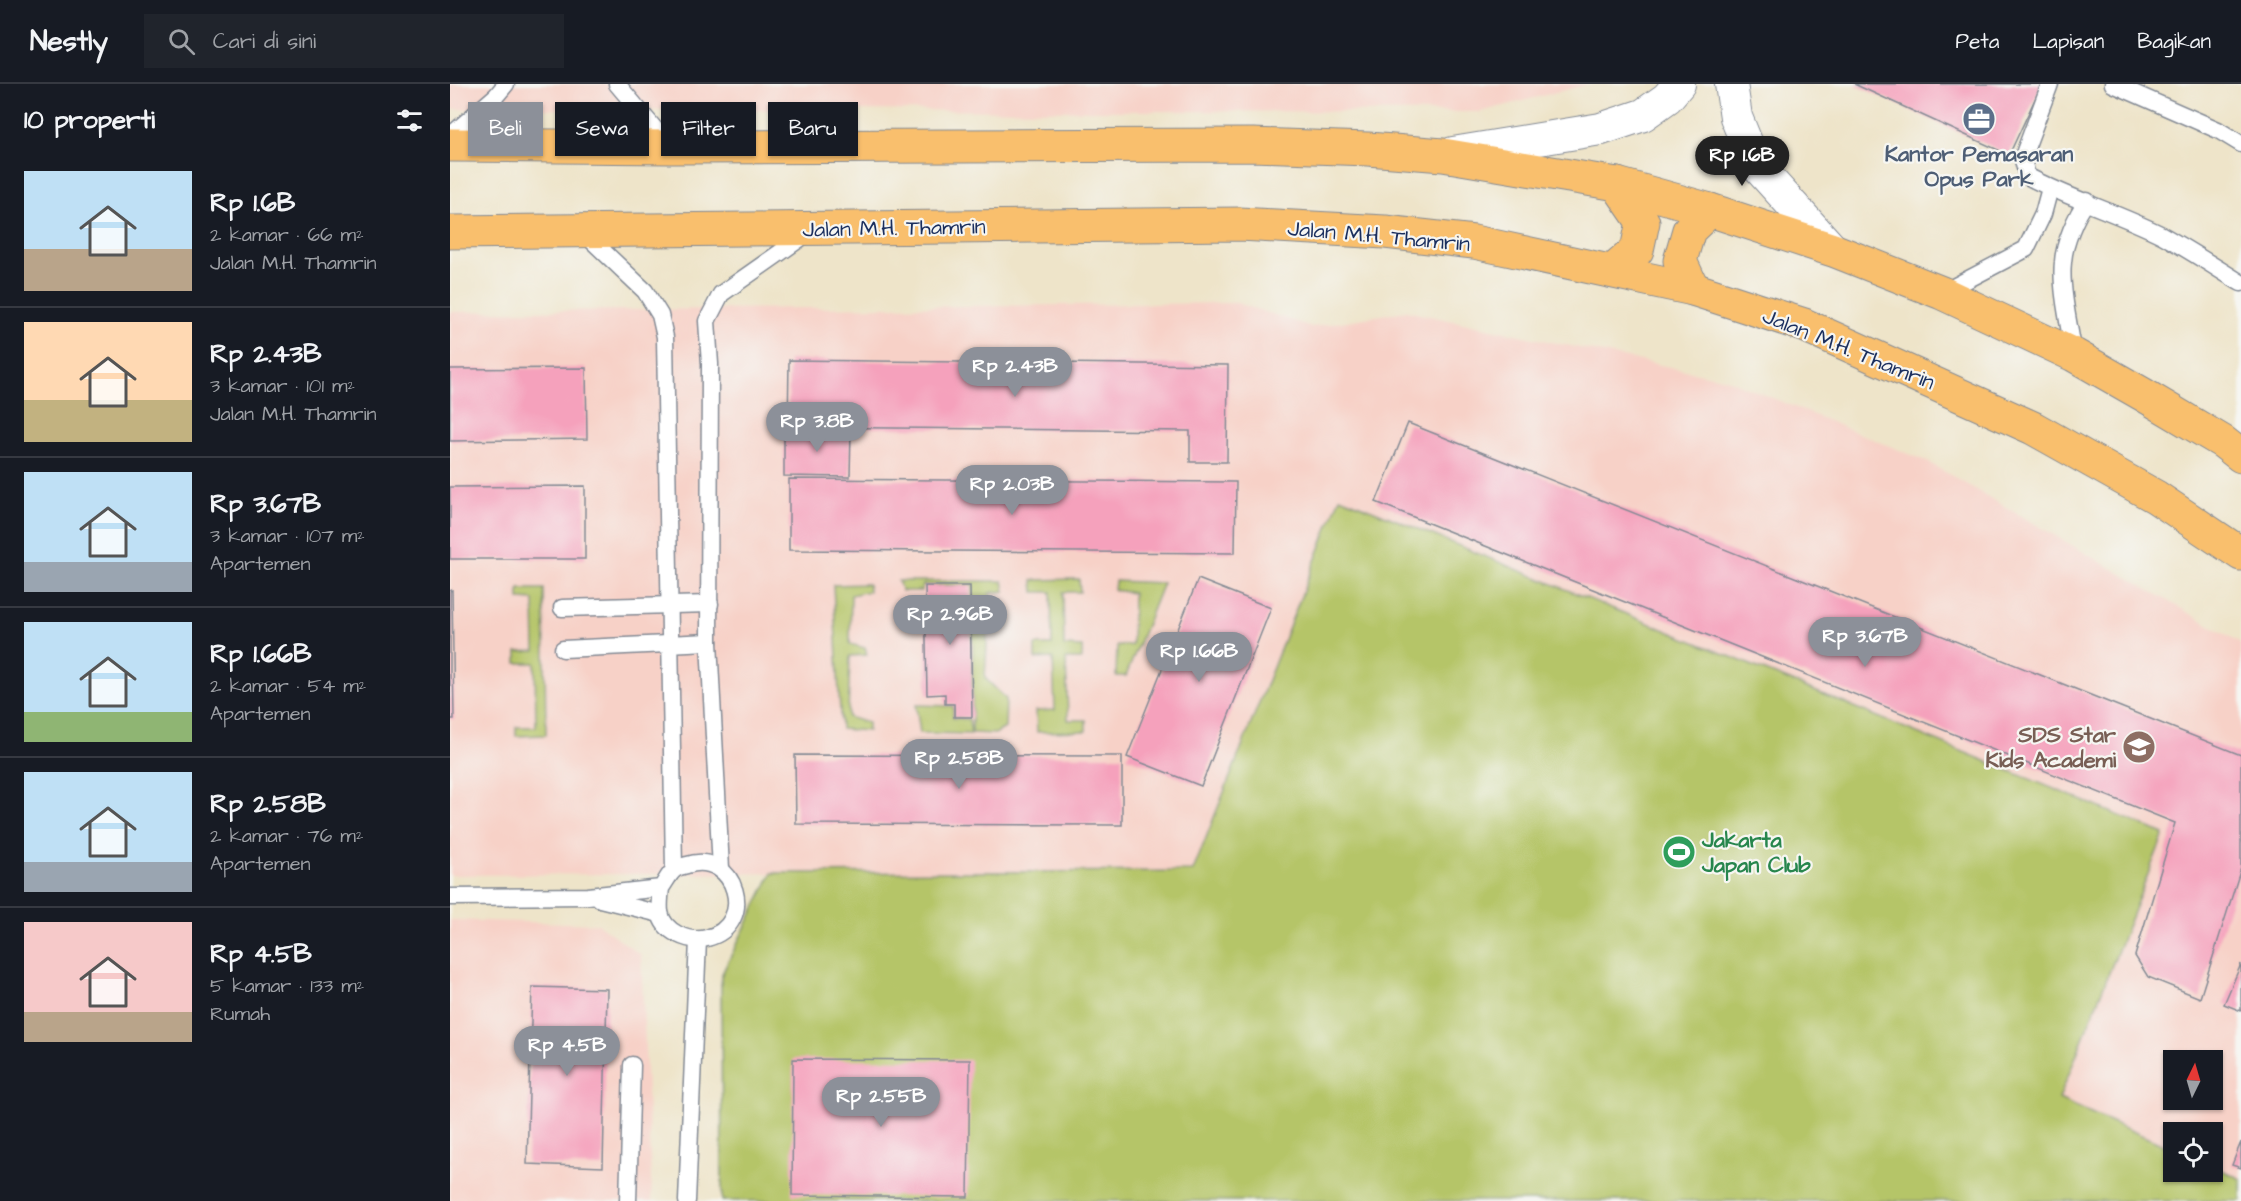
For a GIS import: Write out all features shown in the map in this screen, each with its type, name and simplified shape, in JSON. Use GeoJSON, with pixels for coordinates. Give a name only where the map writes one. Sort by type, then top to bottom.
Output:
{"type":"FeatureCollection","features":[{"type":"Feature","properties":{"kind":"main road"},"geometry":{"type":"LineString","coordinates":[[450,145],[661,147]]}},
{"type":"Feature","properties":{"kind":"main road"},"geometry":{"type":"LineString","coordinates":[[756,147],[1252,145],[1368,149],[1443,155],[1617,184],[1710,210],[1833,250],[1942,293],[2074,355],[2235,448]]}},
{"type":"Feature","properties":{"kind":"main road"},"geometry":{"type":"LineString","coordinates":[[1613,271],[1637,250],[1643,222],[1617,184]]}},
{"type":"Feature","properties":{"kind":"main road"},"geometry":{"type":"LineString","coordinates":[[1693,289],[1680,261],[1689,230],[1710,210]]}},
{"type":"Feature","properties":{"kind":"main road","name":"Jalan M.H. Thamrin"},"geometry":{"type":"LineString","coordinates":[[450,232],[1240,225],[1385,232],[1474,242],[1693,289],[1804,325],[2033,428],[2156,497],[2241,554]]}},
{"type":"Feature","properties":{"kind":"street"},"geometry":{"type":"LineString","coordinates":[[1443,155],[1601,129],[1643,115],[1667,98],[1679,84]]}},
{"type":"Feature","properties":{"kind":"street"},"geometry":{"type":"LineString","coordinates":[[1731,84],[1736,117],[1755,164],[1833,250]]}},
{"type":"Feature","properties":{"kind":"lane"},"geometry":{"type":"LineString","coordinates":[[450,136],[496,96],[506,84]]}},
{"type":"Feature","properties":{"kind":"lane"},"geometry":{"type":"LineString","coordinates":[[617,84],[661,136]]}},
{"type":"Feature","properties":{"kind":"lane"},"geometry":{"type":"LineString","coordinates":[[2050,84],[2023,160],[2027,176],[2162,236],[2241,283]]}},
{"type":"Feature","properties":{"kind":"lane"},"geometry":{"type":"LineString","coordinates":[[2113,84],[2218,129],[2241,144]]}},
{"type":"Feature","properties":{"kind":"lane"},"geometry":{"type":"LineString","coordinates":[[1942,293],[2026,249],[2043,214],[2050,188]]}},
{"type":"Feature","properties":{"kind":"lane"},"geometry":{"type":"LineString","coordinates":[[2074,355],[2064,290],[2063,261],[2073,224],[2087,201]]}},
{"type":"Feature","properties":{"kind":"lane"},"geometry":{"type":"LineString","coordinates":[[721,869],[709,642],[710,364],[707,321],[721,294],[814,228]]}},
{"type":"Feature","properties":{"kind":"lane"},"geometry":{"type":"LineString","coordinates":[[581,231],[645,291],[660,315],[665,337],[674,869],[661,888],[660,914],[669,928],[682,937],[698,940],[714,936],[727,927],[735,913],[737,897],[732,881],[721,869],[698,862],[674,869]]}},
{"type":"Feature","properties":{"kind":"lane"},"geometry":{"type":"LineString","coordinates":[[561,608],[710,604]]}},
{"type":"Feature","properties":{"kind":"lane"},"geometry":{"type":"LineString","coordinates":[[563,649],[709,642]]}},
{"type":"Feature","properties":{"kind":"lane"},"geometry":{"type":"LineString","coordinates":[[450,897],[588,896],[661,888]]}},
{"type":"Feature","properties":{"kind":"lane"},"geometry":{"type":"LineString","coordinates":[[588,896],[660,914]]}},
{"type":"Feature","properties":{"kind":"lane"},"geometry":{"type":"LineString","coordinates":[[687,1201],[698,940]]}},
{"type":"Feature","properties":{"kind":"lane"},"geometry":{"type":"LineString","coordinates":[[628,1201],[632,1065]]}},
{"type":"Feature","properties":{"kind":"shaded area"},"geometry":{"type":"Polygon","coordinates":[[[450,84],[1589,84],[1480,112],[858,110],[858,102],[768,102],[768,110],[756,110],[756,102],[661,102],[661,110],[649,110],[649,102],[555,102],[555,109],[543,109],[543,102],[468,102],[468,109],[450,109],[450,84]]]}},
{"type":"Feature","properties":{"kind":"shaded area"},"geometry":{"type":"Polygon","coordinates":[[[1237,303],[1312,327],[1406,311],[1726,379],[1926,461],[2241,643],[2241,1179],[2223,1171],[2223,1122],[2163,1122],[2163,1145],[2059,1099],[2164,835],[1340,498],[1193,871],[450,875],[450,312],[1237,303]]]}},
{"type":"Feature","properties":{"kind":"shaded area"},"geometry":{"type":"Polygon","coordinates":[[[450,920],[598,924],[641,955],[652,1201],[450,1201],[450,920]]]}},
{"type":"Feature","properties":{"kind":"green space","name":"Jakarta Japan Club"},"geometry":{"type":"Polygon","coordinates":[[[1340,497],[2164,834],[2059,1099],[2163,1145],[2163,1182],[2223,1182],[2223,1171],[2241,1179],[2241,1201],[722,1201],[721,976],[772,873],[1193,871],[1340,497]]]}},
{"type":"Feature","properties":{"kind":"green space"},"geometry":{"type":"Polygon","coordinates":[[[1079,579],[1080,592],[1063,592],[1064,646],[1082,647],[1082,659],[1066,659],[1068,720],[1086,720],[1086,731],[1037,732],[1036,711],[1055,710],[1053,658],[1035,659],[1035,645],[1052,645],[1051,592],[1034,592],[1033,580],[1079,579]]]}},
{"type":"Feature","properties":{"kind":"green space"},"geometry":{"type":"Polygon","coordinates":[[[898,581],[1003,581],[1005,591],[990,593],[985,678],[1006,699],[1005,728],[995,734],[972,733],[973,585],[923,585],[922,591],[902,591],[898,581]]]}},
{"type":"Feature","properties":{"kind":"green space"},"geometry":{"type":"Polygon","coordinates":[[[1115,581],[1163,583],[1126,676],[1116,676],[1117,646],[1132,645],[1133,593],[1114,590],[1115,581]]]}},
{"type":"Feature","properties":{"kind":"green space"},"geometry":{"type":"Polygon","coordinates":[[[868,584],[869,591],[851,595],[850,644],[865,648],[867,655],[850,656],[848,717],[868,723],[868,731],[841,729],[833,585],[868,584]]]}},
{"type":"Feature","properties":{"kind":"green space"},"geometry":{"type":"Polygon","coordinates":[[[519,589],[544,589],[546,735],[516,736],[516,727],[536,727],[535,663],[517,663],[517,652],[535,651],[534,600],[519,599],[519,589]]]}},
{"type":"Feature","properties":{"kind":"green space"},"geometry":{"type":"Polygon","coordinates":[[[916,705],[953,706],[953,718],[969,719],[971,734],[920,733],[916,705]]]}},
{"type":"Feature","properties":{"kind":"building","name":"Kantor Pemasaran Opus Park"},"geometry":{"type":"Polygon","coordinates":[[[1854,84],[2042,84],[2009,155],[1854,84]]]}},
{"type":"Feature","properties":{"kind":"building"},"geometry":{"type":"Polygon","coordinates":[[[789,360],[1228,365],[1227,462],[1190,462],[1190,431],[788,427],[789,360]]]}},
{"type":"Feature","properties":{"kind":"building"},"geometry":{"type":"Polygon","coordinates":[[[586,368],[587,439],[450,441],[450,369],[586,368]]]}},
{"type":"Feature","properties":{"kind":"building"},"geometry":{"type":"Polygon","coordinates":[[[1408,423],[2241,755],[2241,868],[2200,998],[2148,977],[2135,956],[2175,823],[1376,502],[1408,423]]]}},
{"type":"Feature","properties":{"kind":"building"},"geometry":{"type":"Polygon","coordinates":[[[784,429],[851,430],[850,477],[784,476],[784,429]]]}},
{"type":"Feature","properties":{"kind":"building"},"geometry":{"type":"Polygon","coordinates":[[[789,479],[1236,482],[1235,553],[789,550],[789,479]]]}},
{"type":"Feature","properties":{"kind":"building"},"geometry":{"type":"Polygon","coordinates":[[[585,486],[585,559],[450,559],[450,487],[585,486]]]}},
{"type":"Feature","properties":{"kind":"building"},"geometry":{"type":"Polygon","coordinates":[[[1198,579],[1271,608],[1201,786],[1127,757],[1198,579]]]}},
{"type":"Feature","properties":{"kind":"building"},"geometry":{"type":"Polygon","coordinates":[[[925,586],[970,586],[972,717],[954,717],[954,704],[945,704],[945,694],[927,695],[925,586]]]}},
{"type":"Feature","properties":{"kind":"building"},"geometry":{"type":"Polygon","coordinates":[[[452,590],[454,719],[450,719],[450,591],[452,590]]]}},
{"type":"Feature","properties":{"kind":"building"},"geometry":{"type":"Polygon","coordinates":[[[795,755],[1122,756],[1122,825],[796,824],[795,755]]]}},
{"type":"Feature","properties":{"kind":"building"},"geometry":{"type":"Polygon","coordinates":[[[2241,964],[2241,1011],[2224,1004],[2241,964]]]}},
{"type":"Feature","properties":{"kind":"building"},"geometry":{"type":"Polygon","coordinates":[[[532,987],[607,989],[603,1167],[527,1164],[532,987]]]}},
{"type":"Feature","properties":{"kind":"building"},"geometry":{"type":"Polygon","coordinates":[[[793,1059],[970,1060],[968,1197],[792,1195],[793,1059]]]}},
{"type":"Feature","properties":{"kind":"building"},"geometry":{"type":"Polygon","coordinates":[[[2241,1142],[2241,1168],[2232,1165],[2241,1142]]]}},
{"type":"Feature","properties":{"kind":"place","name":"Kantor Pemasaran Opus Park"},"geometry":{"type":"Point","coordinates":[1979,119]}},
{"type":"Feature","properties":{"kind":"place","name":"SDS Star Kids Academi"},"geometry":{"type":"Point","coordinates":[2139,747]}},
{"type":"Feature","properties":{"kind":"place","name":"Jakarta Japan Club"},"geometry":{"type":"Point","coordinates":[1679,852]}}]}
